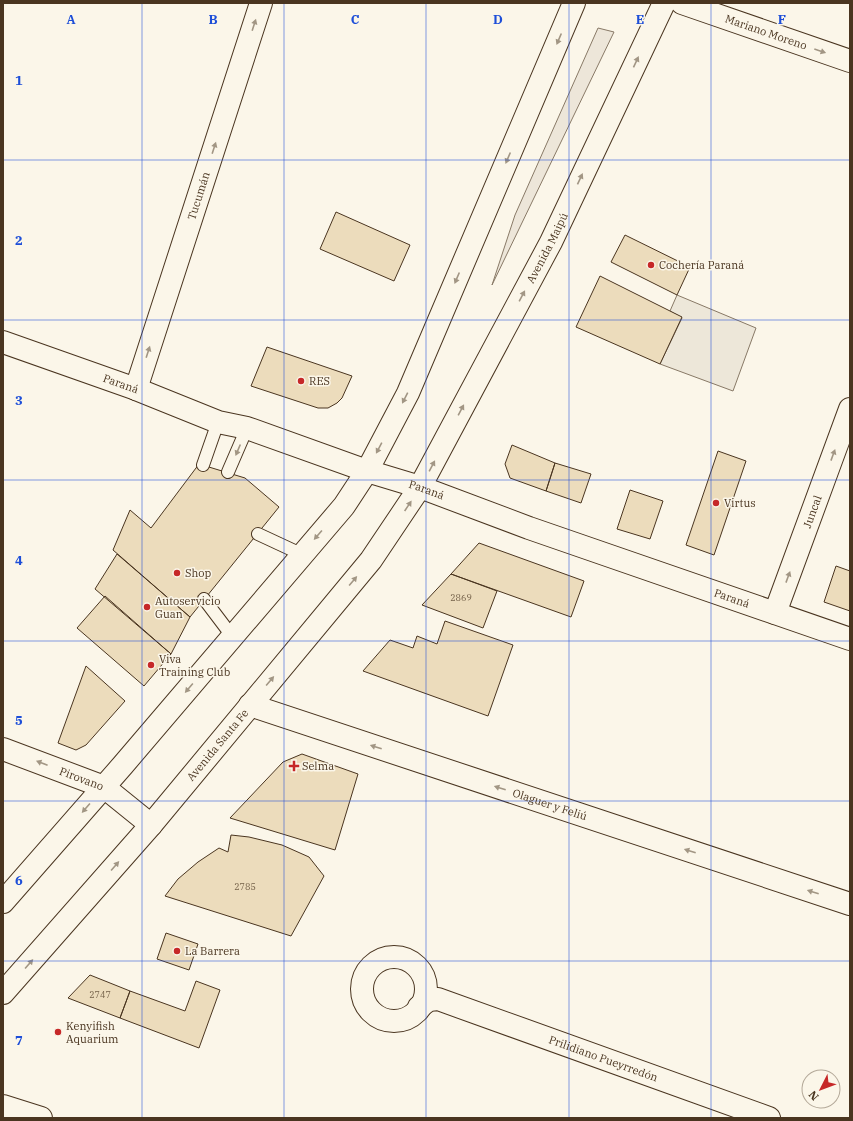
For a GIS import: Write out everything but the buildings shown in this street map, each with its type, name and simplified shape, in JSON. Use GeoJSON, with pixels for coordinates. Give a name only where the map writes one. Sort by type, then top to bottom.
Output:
{"type":"FeatureCollection","features":[{"type":"Feature","properties":{"kind":"street","name":"Tucumán"},"geometry":{"type":"LineString","coordinates":[[136,389],[261,3]]}},
{"type":"Feature","properties":{"kind":"street"},"geometry":{"type":"LineString","coordinates":[[3,902],[104,787],[301,554],[344,506],[367,471],[408,393],[574,3]]}},
{"type":"Feature","properties":{"kind":"street","name":"Avenida Maipú"},"geometry":{"type":"LineString","coordinates":[[420,487],[551,242],[664,3]]}},
{"type":"Feature","properties":{"kind":"street","name":"Mariano Moreno"},"geometry":{"type":"LineString","coordinates":[[682,3],[850,61]]}},
{"type":"Feature","properties":{"kind":"street","name":"Paraná"},"geometry":{"type":"LineString","coordinates":[[3,342],[136,389],[218,422],[247,428],[367,471],[420,487],[529,528],[850,640]]}},
{"type":"Feature","properties":{"kind":"street","name":"Juncal"},"geometry":{"type":"LineString","coordinates":[[775,613],[850,409]]}},
{"type":"Feature","properties":{"kind":"street","name":"Avenida Santa Fe"},"geometry":{"type":"LineString","coordinates":[[3,993],[151,825],[371,560],[420,487]]}},
{"type":"Feature","properties":{"kind":"street","name":"Olaguer y Feliú"},"geometry":{"type":"LineString","coordinates":[[250,705],[850,904]]}},
{"type":"Feature","properties":{"kind":"street","name":"Pirovano"},"geometry":{"type":"LineString","coordinates":[[3,749],[104,787],[151,825]]}},
{"type":"Feature","properties":{"kind":"street"},"geometry":{"type":"LineString","coordinates":[[387,957],[404,959],[419,969],[431,992],[429,1003],[401,1020],[383,1018],[375,1014],[364,1000],[362,991],[366,973],[374,964],[387,957]]}},
{"type":"Feature","properties":{"kind":"street","name":"Prilidiano Pueyrredón"},"geometry":{"type":"LineString","coordinates":[[429,1003],[769,1118]]}},
{"type":"Feature","properties":{"kind":"street"},"geometry":{"type":"LineString","coordinates":[[3,1106],[41,1118]]}},
{"type":"Feature","properties":{"kind":"lane"},"geometry":{"type":"LineString","coordinates":[[203,465],[218,422]]}},
{"type":"Feature","properties":{"kind":"lane"},"geometry":{"type":"LineString","coordinates":[[228,472],[247,428]]}},
{"type":"Feature","properties":{"kind":"lane"},"geometry":{"type":"LineString","coordinates":[[258,534],[301,554]]}},
{"type":"Feature","properties":{"kind":"lane"},"geometry":{"type":"LineString","coordinates":[[204,599],[232,636]]}},
{"type":"Feature","properties":{"kind":"shaded area"},"geometry":{"type":"Polygon","coordinates":[[[598,28],[614,32],[492,285],[515,215],[598,28]]]}},
{"type":"Feature","properties":{"kind":"shaded area"},"geometry":{"type":"Polygon","coordinates":[[[677,295],[756,328],[733,391],[660,364],[682,318],[670,311],[677,295]]]}},
{"type":"Feature","properties":{"kind":"place","name":"Cochería Paraná"},"geometry":{"type":"Point","coordinates":[651,265]}},
{"type":"Feature","properties":{"kind":"place","name":"RES"},"geometry":{"type":"Point","coordinates":[301,381]}},
{"type":"Feature","properties":{"kind":"place","name":"Virtus"},"geometry":{"type":"Point","coordinates":[716,503]}},
{"type":"Feature","properties":{"kind":"place","name":"Shop"},"geometry":{"type":"Point","coordinates":[177,573]}},
{"type":"Feature","properties":{"kind":"place","name":"Autoservicio Guan"},"geometry":{"type":"Point","coordinates":[147,607]}},
{"type":"Feature","properties":{"kind":"place","name":"Viva Training Club"},"geometry":{"type":"Point","coordinates":[151,665]}},
{"type":"Feature","properties":{"kind":"place","name":"Selma"},"geometry":{"type":"Point","coordinates":[294,766]}},
{"type":"Feature","properties":{"kind":"place","name":"La Barrera"},"geometry":{"type":"Point","coordinates":[177,951]}},
{"type":"Feature","properties":{"kind":"place","name":"Kenyifish Aquarium"},"geometry":{"type":"Point","coordinates":[58,1032]}}]}
